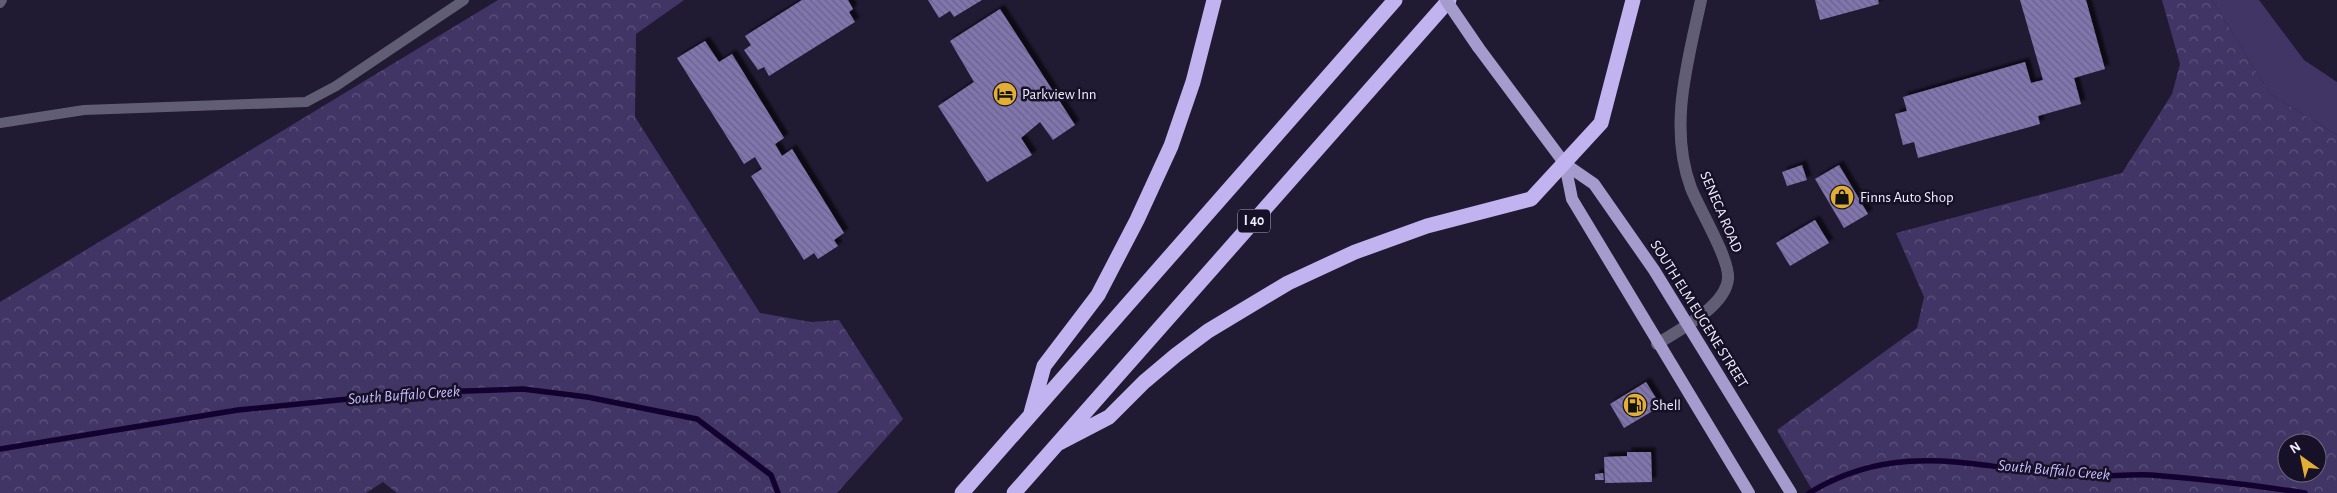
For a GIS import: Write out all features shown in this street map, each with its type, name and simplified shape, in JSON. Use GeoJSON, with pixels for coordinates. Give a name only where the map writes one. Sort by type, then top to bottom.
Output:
{"type":"FeatureCollection","features":[{"type":"Feature","properties":{"kind":"highway"},"geometry":{"type":"LineString","coordinates":[[1030,417],[1044,366],[1098,295],[1137,220],[1171,146],[1193,82],[1214,0]]}},
{"type":"Feature","properties":{"kind":"highway","name":"I 40"},"geometry":{"type":"LineString","coordinates":[[962,493],[1395,0]]}},
{"type":"Feature","properties":{"kind":"highway","name":"I 40"},"geometry":{"type":"LineString","coordinates":[[1014,493],[1448,0]]}},
{"type":"Feature","properties":{"kind":"highway"},"geometry":{"type":"LineString","coordinates":[[1059,443],[1109,417],[1144,382],[1216,326],[1288,283],[1355,252],[1427,226],[1531,199],[1601,123],[1633,0]]}},
{"type":"Feature","properties":{"kind":"main road","name":"SOUTH ELM EUGENE STREET"},"geometry":{"type":"LineString","coordinates":[[1448,0],[1478,47],[1565,164],[1594,184],[1654,270],[1791,493]]}},
{"type":"Feature","properties":{"kind":"main road","name":"SOUTH ELM EUGENE STREET"},"geometry":{"type":"LineString","coordinates":[[1565,164],[1572,200],[1748,493]]}},
{"type":"Feature","properties":{"kind":"street","name":"SENECA ROAD"},"geometry":{"type":"LineString","coordinates":[[1657,344],[1688,324],[1719,300],[1728,278],[1721,254],[1690,186],[1680,136],[1680,110],[1685,71],[1701,0]]}},
{"type":"Feature","properties":{"kind":"lane"},"geometry":{"type":"LineString","coordinates":[[0,123],[84,110],[306,102],[336,86],[464,0]]}},
{"type":"Feature","properties":{"kind":"green space"},"geometry":{"type":"Polygon","coordinates":[[[498,0],[684,0],[636,34],[635,117],[760,313],[811,322],[839,320],[903,419],[837,493],[397,493],[383,482],[366,493],[0,493],[0,302],[498,0]]]}},
{"type":"Feature","properties":{"kind":"green space"},"geometry":{"type":"Polygon","coordinates":[[[2162,0],[2212,0],[2270,94],[2337,135],[2337,493],[1814,493],[1777,430],[1917,328],[1924,297],[1896,233],[2122,173],[2172,94],[2180,64],[2162,0]]]}},
{"type":"Feature","properties":{"kind":"green space"},"geometry":{"type":"Polygon","coordinates":[[[2212,0],[2259,0],[2304,60],[2337,82],[2337,135],[2270,94],[2212,0]]]}},
{"type":"Feature","properties":{"kind":"building"},"geometry":{"type":"Polygon","coordinates":[[[802,0],[848,0],[853,9],[849,12],[855,22],[769,76],[764,67],[758,70],[744,50],[751,45],[745,36],[802,0]]]}},
{"type":"Feature","properties":{"kind":"building"},"geometry":{"type":"Polygon","coordinates":[[[928,0],[982,0],[954,17],[950,11],[939,18],[928,0]]]}},
{"type":"Feature","properties":{"kind":"building"},"geometry":{"type":"Polygon","coordinates":[[[1815,0],[1878,0],[1879,4],[1820,20],[1815,0]]]}},
{"type":"Feature","properties":{"kind":"building"},"geometry":{"type":"Polygon","coordinates":[[[2020,0],[2086,0],[2105,69],[2074,78],[2081,104],[2038,116],[2040,124],[1918,158],[1914,142],[1903,145],[1895,114],[1907,111],[1903,97],[2025,62],[2031,83],[2043,80],[2020,0]]]}},
{"type":"Feature","properties":{"kind":"building","name":"Parkview Inn"},"geometry":{"type":"Polygon","coordinates":[[[1000,9],[1075,125],[1053,140],[1040,122],[1021,138],[1032,155],[987,182],[938,106],[974,82],[950,41],[1000,9]]]}},
{"type":"Feature","properties":{"kind":"building"},"geometry":{"type":"Polygon","coordinates":[[[705,41],[719,62],[732,54],[784,138],[775,144],[782,156],[792,149],[844,233],[834,240],[838,246],[818,259],[814,253],[804,260],[751,176],[762,169],[755,157],[744,164],[677,58],[705,41]]]}},
{"type":"Feature","properties":{"kind":"building"},"geometry":{"type":"Polygon","coordinates":[[[1802,165],[1807,180],[1787,186],[1782,172],[1802,165]]]}},
{"type":"Feature","properties":{"kind":"building","name":"Finns Auto Shop"},"geometry":{"type":"Polygon","coordinates":[[[1839,165],[1868,214],[1844,228],[1815,179],[1839,165]]]}},
{"type":"Feature","properties":{"kind":"building"},"geometry":{"type":"Polygon","coordinates":[[[1815,220],[1829,243],[1790,266],[1776,243],[1815,220]]]}},
{"type":"Feature","properties":{"kind":"building","name":"Shell"},"geometry":{"type":"Polygon","coordinates":[[[1646,382],[1661,406],[1624,428],[1610,404],[1646,382]]]}},
{"type":"Feature","properties":{"kind":"building"},"geometry":{"type":"Polygon","coordinates":[[[1627,452],[1651,452],[1652,482],[1605,483],[1604,457],[1627,456],[1627,452]]]}},
{"type":"Feature","properties":{"kind":"building"},"geometry":{"type":"Polygon","coordinates":[[[1603,473],[1604,480],[1595,480],[1595,474],[1603,473]]]}},
{"type":"Feature","properties":{"kind":"waterway","name":"South Buffalo Creek"},"geometry":{"type":"LineString","coordinates":[[0,449],[238,410],[408,393],[523,389],[587,397],[697,419],[771,475],[778,493]]}},
{"type":"Feature","properties":{"kind":"waterway","name":"South Buffalo Creek"},"geometry":{"type":"LineString","coordinates":[[1809,493],[1844,476],[1877,466],[1911,461],[1944,461],[2082,476],[2142,475],[2170,477],[2305,493]]}},
{"type":"Feature","properties":{"kind":"place","name":"Parkview Inn"},"geometry":{"type":"Point","coordinates":[1005,94]}},
{"type":"Feature","properties":{"kind":"place","name":"Finns Auto Shop"},"geometry":{"type":"Point","coordinates":[1842,197]}},
{"type":"Feature","properties":{"kind":"place","name":"Shell"},"geometry":{"type":"Point","coordinates":[1635,405]}}]}
